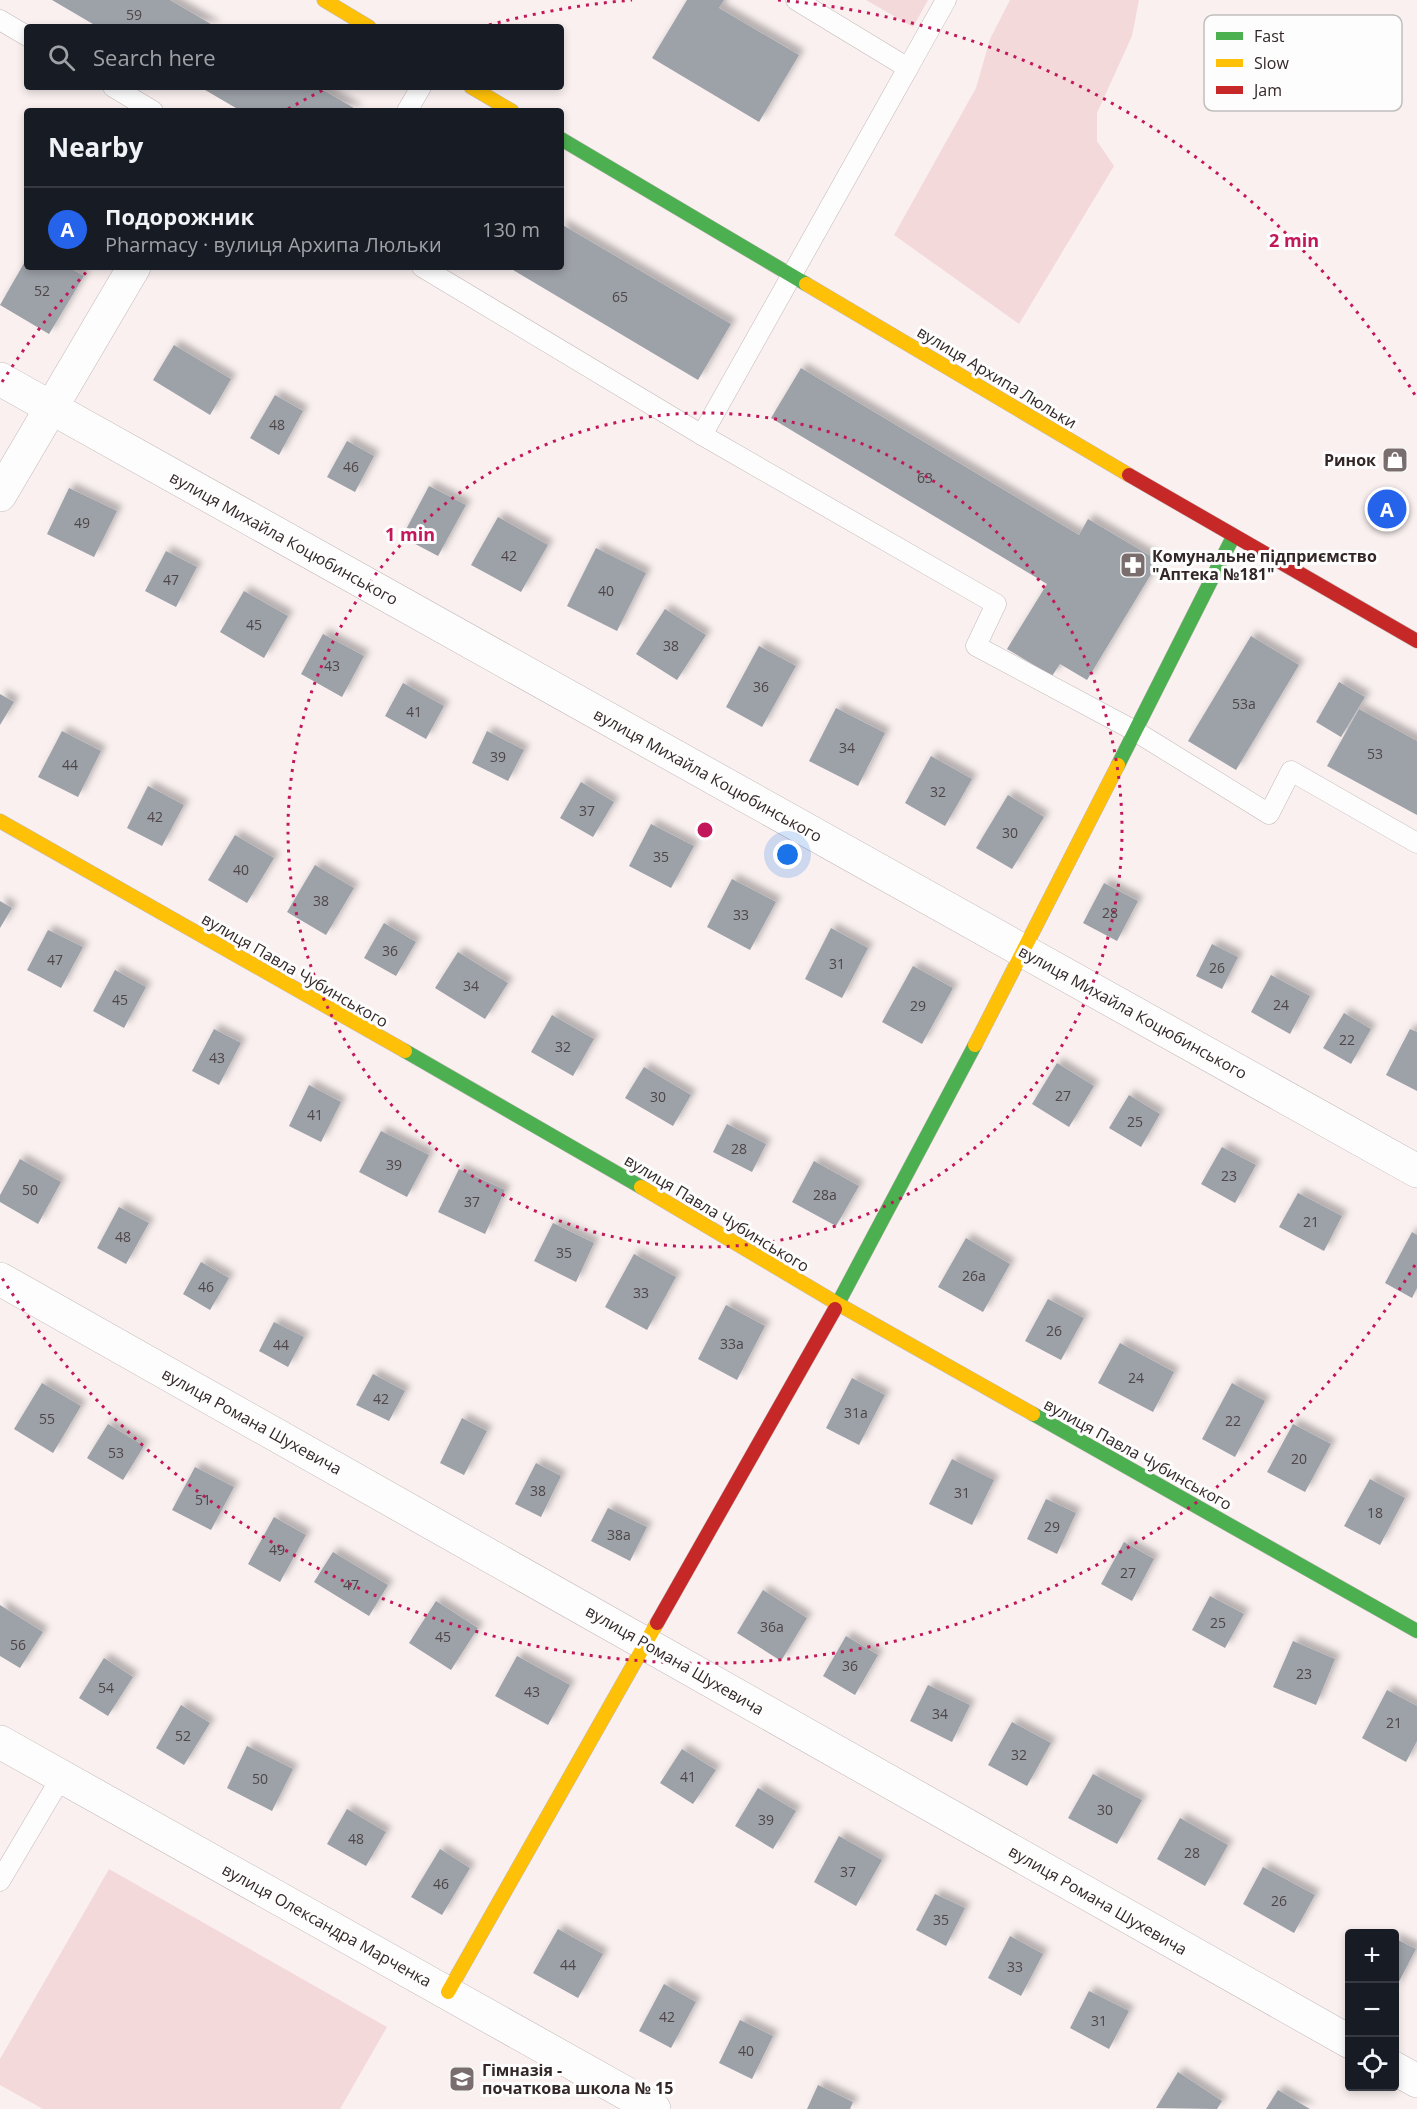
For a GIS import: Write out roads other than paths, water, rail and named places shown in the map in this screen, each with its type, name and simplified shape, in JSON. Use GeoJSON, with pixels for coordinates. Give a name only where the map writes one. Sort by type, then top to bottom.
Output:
{"type":"FeatureCollection","features":[{"type":"Feature","properties":{"kind":"street"},"geometry":{"type":"LineString","coordinates":[[324,0],[364,24]]}},
{"type":"Feature","properties":{"kind":"street"},"geometry":{"type":"LineString","coordinates":[[476,90],[507,108]]}},
{"type":"Feature","properties":{"kind":"street","name":"вулиця Архипа Люльки"},"geometry":{"type":"LineString","coordinates":[[564,142],[793,274],[1233,537],[1417,641]]}},
{"type":"Feature","properties":{"kind":"street"},"geometry":{"type":"LineString","coordinates":[[0,495],[132,270]]}},
{"type":"Feature","properties":{"kind":"street","name":"вулиця Михайла Коцюбинського"},"geometry":{"type":"LineString","coordinates":[[0,379],[1417,1171]]}},
{"type":"Feature","properties":{"kind":"street"},"geometry":{"type":"LineString","coordinates":[[448,1992],[838,1304],[1024,952],[1233,537]]}},
{"type":"Feature","properties":{"kind":"street","name":"вулиця Павла Чубинського"},"geometry":{"type":"LineString","coordinates":[[0,821],[586,1154],[838,1304],[1417,1631]]}},
{"type":"Feature","properties":{"kind":"street","name":"вулиця Романа Шухевича"},"geometry":{"type":"LineString","coordinates":[[0,1279],[1345,2039]]}},
{"type":"Feature","properties":{"kind":"street","name":"вулиця Олександра Марченка"},"geometry":{"type":"LineString","coordinates":[[0,1742],[654,2109]]}},
{"type":"Feature","properties":{"kind":"street"},"geometry":{"type":"LineString","coordinates":[[1399,2070],[1417,2081]]}},
{"type":"Feature","properties":{"kind":"lane"},"geometry":{"type":"LineString","coordinates":[[796,0],[908,68]]}},
{"type":"Feature","properties":{"kind":"lane"},"geometry":{"type":"LineString","coordinates":[[702,435],[946,0]]}},
{"type":"Feature","properties":{"kind":"lane"},"geometry":{"type":"LineString","coordinates":[[0,20],[24,34]]}},
{"type":"Feature","properties":{"kind":"lane"},"geometry":{"type":"LineString","coordinates":[[118,90],[148,108]]}},
{"type":"Feature","properties":{"kind":"lane"},"geometry":{"type":"LineString","coordinates":[[409,108],[419,90]]}},
{"type":"Feature","properties":{"kind":"lane"},"geometry":{"type":"LineString","coordinates":[[427,270],[702,435],[996,604],[976,646],[1135,731],[1269,814],[1291,771],[1417,843]]}},
{"type":"Feature","properties":{"kind":"lane"},"geometry":{"type":"LineString","coordinates":[[0,1881],[62,1776]]}},
{"type":"Feature","properties":{"kind":"place","name":"Ринок"},"geometry":{"type":"Point","coordinates":[1395,460]}},
{"type":"Feature","properties":{"kind":"place","name":"Подорожник"},"geometry":{"type":"Point","coordinates":[1387,509]}},
{"type":"Feature","properties":{"kind":"place","name":"Комунальне підприємство \"Аптека №181\""},"geometry":{"type":"Point","coordinates":[1133,565]}},
{"type":"Feature","properties":{"kind":"place","name":"Гімназія - початкова школа № 15"},"geometry":{"type":"Point","coordinates":[462,2079]}}]}
